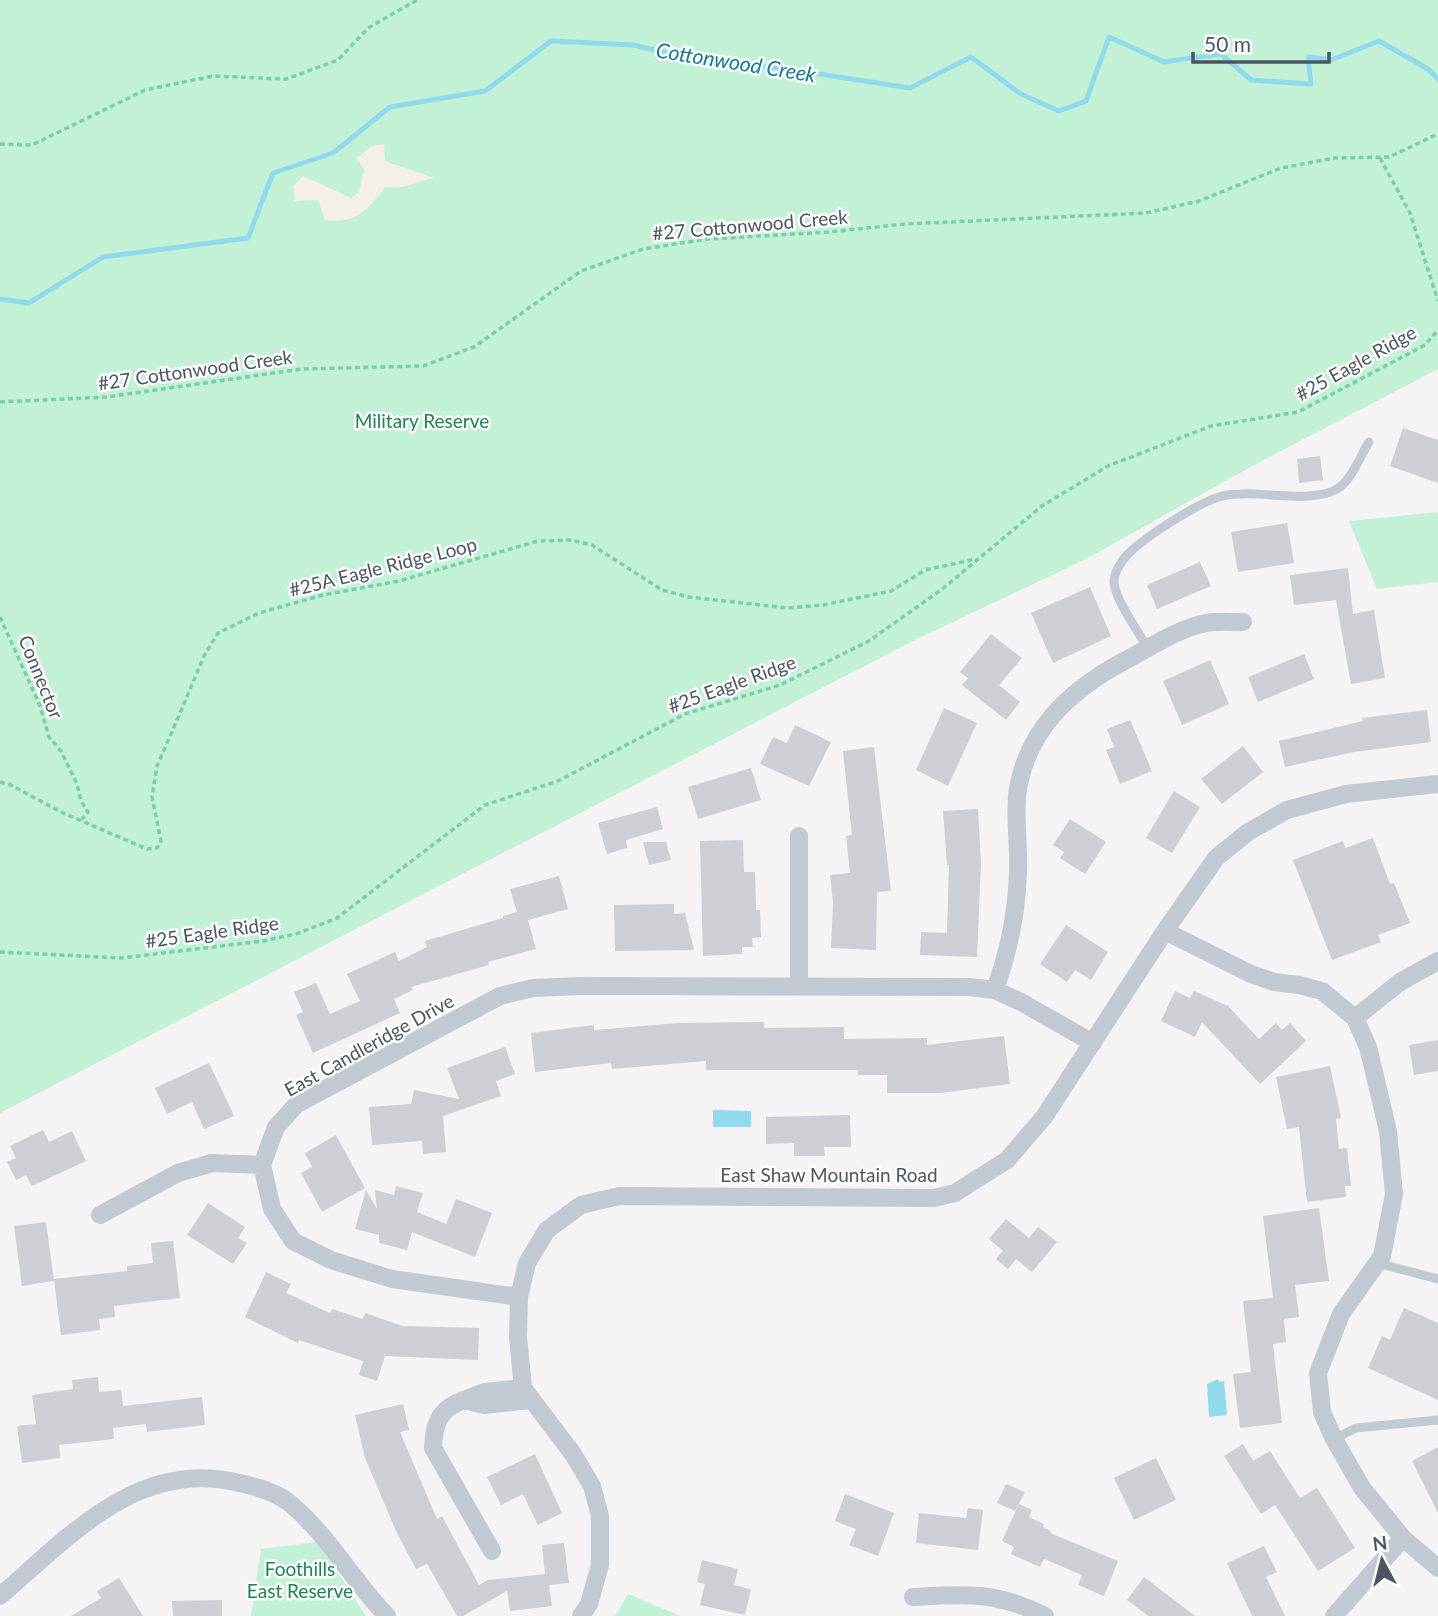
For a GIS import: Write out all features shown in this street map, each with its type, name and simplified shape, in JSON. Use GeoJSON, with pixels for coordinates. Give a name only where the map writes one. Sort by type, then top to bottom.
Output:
{"type":"FeatureCollection","features":[{"type":"Feature","properties":{"kind":"street"},"geometry":{"type":"LineString","coordinates":[[995,990],[1009,950],[1018,872],[1017,797],[1022,771],[1033,744],[1052,715],[1077,690],[1185,629],[1207,623],[1243,622]]}},
{"type":"Feature","properties":{"kind":"street","name":"East Shaw Mountain Road"},"geometry":{"type":"LineString","coordinates":[[527,1394],[518,1337],[519,1297],[527,1263],[547,1230],[581,1205],[619,1196],[934,1198],[955,1193],[1007,1160],[1044,1117],[1165,931],[1216,858],[1248,832],[1287,810],[1346,794],[1438,784]]}},
{"type":"Feature","properties":{"kind":"street"},"geometry":{"type":"LineString","coordinates":[[799,836],[799,986]]}},
{"type":"Feature","properties":{"kind":"street"},"geometry":{"type":"LineString","coordinates":[[1165,931],[1251,974],[1273,982],[1322,991],[1355,1018],[1368,1047],[1388,1130],[1394,1194],[1382,1256],[1341,1314],[1318,1373],[1322,1412],[1362,1488],[1403,1538],[1438,1568]]}},
{"type":"Feature","properties":{"kind":"street"},"geometry":{"type":"LineString","coordinates":[[1355,1018],[1401,982],[1438,961]]}},
{"type":"Feature","properties":{"kind":"street","name":"East Candleridge Drive"},"geometry":{"type":"LineString","coordinates":[[262,1166],[276,1127],[298,1104],[500,996],[533,988],[799,986],[995,990],[1093,1043]]}},
{"type":"Feature","properties":{"kind":"street"},"geometry":{"type":"LineString","coordinates":[[100,1215],[178,1173],[212,1163],[262,1166],[272,1209],[293,1241],[331,1260],[392,1279],[519,1297]]}},
{"type":"Feature","properties":{"kind":"street"},"geometry":{"type":"LineString","coordinates":[[492,1551],[433,1448],[434,1430],[440,1415],[450,1405],[485,1392],[527,1394],[573,1454],[592,1486],[600,1516],[600,1565],[589,1604],[580,1616]]}},
{"type":"Feature","properties":{"kind":"street"},"geometry":{"type":"LineString","coordinates":[[0,1596],[88,1520],[122,1498],[154,1483],[191,1477],[227,1480],[259,1488],[290,1503],[313,1524],[371,1600],[387,1616]]}},
{"type":"Feature","properties":{"kind":"street"},"geometry":{"type":"LineString","coordinates":[[1334,1616],[1403,1538]]}},
{"type":"Feature","properties":{"kind":"street"},"geometry":{"type":"LineString","coordinates":[[912,1597],[959,1594],[999,1597],[1045,1616]]}},
{"type":"Feature","properties":{"kind":"lane"},"geometry":{"type":"LineString","coordinates":[[1148,649],[1121,601],[1114,582],[1119,566],[1128,554],[1165,527],[1218,497],[1240,494],[1310,495],[1340,488],[1369,442]]}},
{"type":"Feature","properties":{"kind":"lane"},"geometry":{"type":"LineString","coordinates":[[1377,1263],[1438,1279]]}},
{"type":"Feature","properties":{"kind":"lane"},"geometry":{"type":"LineString","coordinates":[[1334,1439],[1356,1428],[1438,1420]]}},
{"type":"Feature","properties":{"kind":"path"},"geometry":{"type":"LineString","coordinates":[[0,144],[32,145],[145,90],[213,76],[286,79],[338,60],[368,28],[417,0]]}},
{"type":"Feature","properties":{"kind":"path","name":"#27 Cottonwood Creek"},"geometry":{"type":"LineString","coordinates":[[0,402],[107,397],[302,369],[423,366],[474,347],[581,271],[643,249],[708,239],[828,232],[905,224],[1146,213],[1199,201],[1281,168],[1335,158],[1389,157],[1438,134]]}},
{"type":"Feature","properties":{"kind":"path"},"geometry":{"type":"LineString","coordinates":[[1380,158],[1410,213],[1438,301]]}},
{"type":"Feature","properties":{"kind":"path","name":"#25 Eagle Ridge"},"geometry":{"type":"LineString","coordinates":[[0,952],[121,958],[264,941],[296,934],[337,918],[485,805],[558,781],[685,714],[780,685],[869,641],[941,590],[1042,506],[1108,466],[1211,426],[1298,412],[1424,345],[1438,330]]}},
{"type":"Feature","properties":{"kind":"path","name":"#25A Eagle Ridge Loop"},"geometry":{"type":"LineString","coordinates":[[0,782],[146,849],[157,848],[161,841],[152,797],[157,766],[200,667],[218,633],[259,613],[323,595],[399,581],[538,541],[571,540],[592,545],[662,590],[689,597],[788,608],[824,605],[891,591],[925,570],[978,559]]}},
{"type":"Feature","properties":{"kind":"path","name":"Connector"},"geometry":{"type":"LineString","coordinates":[[0,617],[40,706],[49,737],[55,742],[77,784],[81,801],[88,812],[82,820]]}},
{"type":"Feature","properties":{"kind":"green space","name":"Military Reserve"},"geometry":{"type":"Polygon","coordinates":[[[0,0],[1438,0],[1438,369],[1256,464],[1086,559],[915,640],[0,1113],[0,0]]]}},
{"type":"Feature","properties":{"kind":"green space"},"geometry":{"type":"Polygon","coordinates":[[[1438,512],[1438,582],[1377,589],[1349,521],[1438,512]]]}},
{"type":"Feature","properties":{"kind":"green space","name":"Foothills East Reserve"},"geometry":{"type":"Polygon","coordinates":[[[316,1542],[366,1616],[251,1616],[261,1549],[316,1542]]]}},
{"type":"Feature","properties":{"kind":"green space"},"geometry":{"type":"Polygon","coordinates":[[[628,1594],[681,1616],[615,1616],[628,1594]]]}},
{"type":"Feature","properties":{"kind":"sand"},"geometry":{"type":"Polygon","coordinates":[[[384,144],[385,161],[434,178],[402,187],[385,187],[360,214],[345,220],[325,220],[318,200],[295,201],[293,186],[303,176],[351,198],[359,192],[364,170],[357,158],[370,147],[384,144]]]}},
{"type":"Feature","properties":{"kind":"water"},"geometry":{"type":"Polygon","coordinates":[[[713,1110],[751,1111],[751,1127],[713,1127],[713,1110]]]}},
{"type":"Feature","properties":{"kind":"water"},"geometry":{"type":"Polygon","coordinates":[[[1218,1379],[1219,1382],[1224,1381],[1227,1415],[1209,1417],[1207,1384],[1218,1379]]]}},
{"type":"Feature","properties":{"kind":"building"},"geometry":{"type":"Polygon","coordinates":[[[1403,428],[1438,440],[1438,483],[1390,466],[1403,428]]]}},
{"type":"Feature","properties":{"kind":"building"},"geometry":{"type":"Polygon","coordinates":[[[1320,456],[1323,480],[1299,483],[1297,459],[1320,456]]]}},
{"type":"Feature","properties":{"kind":"building"},"geometry":{"type":"Polygon","coordinates":[[[1287,523],[1294,563],[1238,572],[1231,532],[1287,523]]]}},
{"type":"Feature","properties":{"kind":"building"},"geometry":{"type":"Polygon","coordinates":[[[1200,562],[1211,586],[1157,609],[1147,585],[1200,562]]]}},
{"type":"Feature","properties":{"kind":"building"},"geometry":{"type":"Polygon","coordinates":[[[1348,568],[1353,614],[1374,610],[1385,678],[1351,684],[1336,600],[1294,605],[1290,575],[1348,568]]]}},
{"type":"Feature","properties":{"kind":"building"},"geometry":{"type":"Polygon","coordinates":[[[1090,587],[1111,636],[1053,663],[1031,613],[1090,587]]]}},
{"type":"Feature","properties":{"kind":"building"},"geometry":{"type":"Polygon","coordinates":[[[991,634],[1022,658],[999,685],[1020,702],[1006,720],[962,685],[968,678],[960,672],[991,634]]]}},
{"type":"Feature","properties":{"kind":"building"},"geometry":{"type":"Polygon","coordinates":[[[1304,654],[1314,679],[1258,702],[1248,677],[1304,654]]]}},
{"type":"Feature","properties":{"kind":"building"},"geometry":{"type":"Polygon","coordinates":[[[1210,660],[1229,704],[1182,725],[1163,681],[1210,660]]]}},
{"type":"Feature","properties":{"kind":"building"},"geometry":{"type":"Polygon","coordinates":[[[944,708],[977,723],[948,786],[916,770],[944,708]]]}},
{"type":"Feature","properties":{"kind":"building"},"geometry":{"type":"Polygon","coordinates":[[[1427,710],[1431,742],[1354,752],[1285,767],[1279,741],[1363,721],[1362,718],[1427,710]]]}},
{"type":"Feature","properties":{"kind":"building"},"geometry":{"type":"Polygon","coordinates":[[[1130,720],[1152,771],[1120,784],[1106,750],[1114,747],[1107,729],[1130,720]]]}},
{"type":"Feature","properties":{"kind":"building"},"geometry":{"type":"Polygon","coordinates":[[[795,725],[831,742],[809,786],[760,764],[773,737],[787,743],[795,725]]]}},
{"type":"Feature","properties":{"kind":"building"},"geometry":{"type":"Polygon","coordinates":[[[1243,746],[1263,772],[1222,804],[1201,779],[1243,746]]]}},
{"type":"Feature","properties":{"kind":"building"},"geometry":{"type":"Polygon","coordinates":[[[874,747],[891,891],[877,892],[876,950],[831,948],[833,902],[830,875],[850,873],[846,836],[852,835],[843,751],[874,747]]]}},
{"type":"Feature","properties":{"kind":"building"},"geometry":{"type":"Polygon","coordinates":[[[751,768],[761,800],[698,819],[688,787],[751,768]]]}},
{"type":"Feature","properties":{"kind":"building"},"geometry":{"type":"Polygon","coordinates":[[[1174,791],[1200,807],[1172,853],[1146,838],[1174,791]]]}},
{"type":"Feature","properties":{"kind":"building"},"geometry":{"type":"Polygon","coordinates":[[[657,807],[663,829],[626,840],[627,848],[607,854],[598,823],[657,807]]]}},
{"type":"Feature","properties":{"kind":"building"},"geometry":{"type":"Polygon","coordinates":[[[978,809],[981,863],[977,957],[920,955],[921,932],[947,933],[949,865],[943,811],[978,809]]]}},
{"type":"Feature","properties":{"kind":"building"},"geometry":{"type":"Polygon","coordinates":[[[1070,819],[1106,842],[1085,874],[1060,858],[1064,852],[1053,845],[1070,819]]]}},
{"type":"Feature","properties":{"kind":"building"},"geometry":{"type":"Polygon","coordinates":[[[1373,838],[1390,884],[1394,883],[1410,923],[1378,935],[1381,942],[1332,960],[1293,860],[1343,841],[1345,848],[1373,838]]]}},
{"type":"Feature","properties":{"kind":"building"},"geometry":{"type":"Polygon","coordinates":[[[743,840],[744,872],[755,872],[756,910],[760,910],[761,937],[752,938],[753,947],[742,947],[742,954],[703,956],[700,841],[743,840]]]}},
{"type":"Feature","properties":{"kind":"building"},"geometry":{"type":"Polygon","coordinates":[[[643,842],[666,842],[671,860],[649,865],[643,842]]]}},
{"type":"Feature","properties":{"kind":"building"},"geometry":{"type":"Polygon","coordinates":[[[559,876],[568,909],[528,920],[536,949],[411,987],[413,990],[394,999],[400,1013],[313,1053],[296,1015],[303,1012],[294,992],[316,983],[330,1014],[360,1001],[347,974],[395,952],[399,961],[427,947],[425,941],[517,912],[510,889],[559,876]]]}},
{"type":"Feature","properties":{"kind":"building"},"geometry":{"type":"Polygon","coordinates":[[[674,904],[674,914],[685,913],[694,950],[615,951],[614,905],[674,904]]]}},
{"type":"Feature","properties":{"kind":"building"},"geometry":{"type":"Polygon","coordinates":[[[1066,925],[1108,952],[1091,980],[1075,970],[1067,982],[1040,964],[1066,925]]]}},
{"type":"Feature","properties":{"kind":"building"},"geometry":{"type":"Polygon","coordinates":[[[1175,991],[1190,998],[1194,991],[1228,1006],[1259,1039],[1276,1023],[1282,1030],[1290,1023],[1306,1041],[1260,1084],[1202,1022],[1195,1037],[1161,1021],[1175,991]]]}},
{"type":"Feature","properties":{"kind":"building"},"geometry":{"type":"Polygon","coordinates":[[[764,1022],[764,1028],[844,1027],[844,1039],[927,1038],[927,1045],[1004,1036],[1010,1084],[940,1093],[887,1093],[887,1075],[858,1075],[858,1070],[706,1070],[706,1061],[612,1069],[611,1063],[535,1072],[531,1033],[594,1025],[594,1030],[679,1023],[764,1022]]]}},
{"type":"Feature","properties":{"kind":"building"},"geometry":{"type":"Polygon","coordinates":[[[1438,1040],[1438,1071],[1414,1075],[1409,1045],[1438,1040]]]}},
{"type":"Feature","properties":{"kind":"building"},"geometry":{"type":"Polygon","coordinates":[[[505,1047],[515,1074],[496,1081],[501,1096],[443,1116],[446,1152],[423,1154],[422,1141],[372,1145],[369,1107],[411,1104],[414,1090],[459,1099],[447,1068],[505,1047]]]}},
{"type":"Feature","properties":{"kind":"building"},"geometry":{"type":"Polygon","coordinates":[[[209,1063],[234,1116],[204,1129],[192,1102],[167,1114],[155,1088],[209,1063]]]}},
{"type":"Feature","properties":{"kind":"building"},"geometry":{"type":"Polygon","coordinates":[[[1330,1066],[1341,1118],[1336,1119],[1339,1149],[1347,1148],[1351,1186],[1345,1186],[1346,1197],[1307,1202],[1299,1127],[1287,1129],[1276,1077],[1330,1066]]]}},
{"type":"Feature","properties":{"kind":"building"},"geometry":{"type":"Polygon","coordinates":[[[850,1115],[851,1147],[824,1147],[825,1156],[794,1156],[794,1143],[766,1144],[766,1117],[850,1115]]]}},
{"type":"Feature","properties":{"kind":"building"},"geometry":{"type":"Polygon","coordinates":[[[43,1130],[49,1142],[72,1131],[86,1161],[32,1186],[26,1175],[16,1180],[7,1162],[16,1158],[10,1146],[43,1130]]]}},
{"type":"Feature","properties":{"kind":"building"},"geometry":{"type":"Polygon","coordinates":[[[336,1135],[365,1188],[322,1212],[301,1173],[312,1167],[305,1153],[336,1135]]]}},
{"type":"Feature","properties":{"kind":"building"},"geometry":{"type":"Polygon","coordinates":[[[396,1186],[423,1193],[417,1212],[446,1224],[456,1199],[492,1213],[475,1257],[412,1232],[407,1250],[379,1243],[379,1235],[355,1229],[366,1190],[377,1209],[375,1190],[394,1195],[396,1186]]]}},
{"type":"Feature","properties":{"kind":"building"},"geometry":{"type":"Polygon","coordinates":[[[208,1203],[245,1227],[238,1238],[247,1243],[233,1264],[187,1235],[208,1203]]]}},
{"type":"Feature","properties":{"kind":"building"},"geometry":{"type":"Polygon","coordinates":[[[1319,1208],[1329,1281],[1295,1285],[1299,1317],[1284,1319],[1286,1342],[1273,1344],[1282,1423],[1240,1428],[1233,1374],[1251,1372],[1243,1301],[1273,1298],[1263,1216],[1319,1208]]]}},
{"type":"Feature","properties":{"kind":"building"},"geometry":{"type":"Polygon","coordinates":[[[1006,1219],[1029,1238],[1038,1227],[1057,1242],[1032,1272],[1016,1259],[1008,1269],[996,1259],[1003,1251],[989,1239],[1006,1219]]]}},
{"type":"Feature","properties":{"kind":"building"},"geometry":{"type":"Polygon","coordinates":[[[46,1222],[54,1281],[22,1286],[14,1226],[46,1222]]]}},
{"type":"Feature","properties":{"kind":"building"},"geometry":{"type":"Polygon","coordinates":[[[173,1241],[180,1298],[114,1306],[115,1317],[99,1319],[100,1330],[61,1335],[54,1279],[127,1271],[127,1266],[153,1263],[151,1243],[173,1241]]]}},
{"type":"Feature","properties":{"kind":"building"},"geometry":{"type":"Polygon","coordinates":[[[266,1272],[291,1284],[286,1293],[330,1313],[332,1309],[363,1319],[365,1313],[402,1326],[479,1328],[478,1360],[385,1356],[377,1381],[359,1375],[363,1361],[299,1340],[298,1343],[245,1317],[266,1272]]]}},
{"type":"Feature","properties":{"kind":"building"},"geometry":{"type":"Polygon","coordinates":[[[1404,1308],[1438,1323],[1438,1400],[1368,1368],[1382,1336],[1390,1340],[1404,1308]]]}},
{"type":"Feature","properties":{"kind":"building"},"geometry":{"type":"Polygon","coordinates":[[[98,1377],[99,1392],[121,1390],[123,1406],[202,1397],[205,1425],[147,1432],[146,1424],[113,1428],[114,1439],[59,1445],[60,1458],[22,1463],[17,1426],[36,1424],[32,1395],[73,1389],[72,1380],[98,1377]]]}},
{"type":"Feature","properties":{"kind":"building"},"geometry":{"type":"Polygon","coordinates":[[[403,1404],[409,1430],[400,1432],[437,1519],[442,1516],[479,1585],[488,1580],[545,1574],[542,1545],[564,1543],[569,1583],[549,1585],[552,1606],[510,1611],[507,1591],[463,1616],[457,1616],[427,1564],[416,1569],[396,1531],[365,1458],[355,1415],[403,1404]]]}},
{"type":"Feature","properties":{"kind":"building"},"geometry":{"type":"Polygon","coordinates":[[[1243,1444],[1253,1461],[1270,1451],[1300,1498],[1317,1488],[1355,1548],[1318,1571],[1275,1505],[1261,1514],[1224,1456],[1243,1444]]]}},
{"type":"Feature","properties":{"kind":"building"},"geometry":{"type":"Polygon","coordinates":[[[1438,1447],[1438,1513],[1412,1461],[1438,1447]]]}},
{"type":"Feature","properties":{"kind":"building"},"geometry":{"type":"Polygon","coordinates":[[[535,1454],[562,1513],[538,1525],[523,1494],[501,1505],[487,1477],[535,1454]]]}},
{"type":"Feature","properties":{"kind":"building"},"geometry":{"type":"Polygon","coordinates":[[[1156,1458],[1176,1500],[1134,1520],[1114,1478],[1156,1458]]]}},
{"type":"Feature","properties":{"kind":"building"},"geometry":{"type":"Polygon","coordinates":[[[1006,1484],[1025,1492],[1015,1511],[997,1503],[1006,1484]]]}},
{"type":"Feature","properties":{"kind":"building"},"geometry":{"type":"Polygon","coordinates":[[[845,1494],[894,1513],[878,1556],[849,1545],[856,1529],[835,1521],[845,1494]]]}},
{"type":"Feature","properties":{"kind":"building"},"geometry":{"type":"Polygon","coordinates":[[[1019,1504],[1032,1510],[1029,1517],[1044,1524],[1043,1527],[1051,1531],[1050,1533],[1118,1561],[1104,1596],[1078,1585],[1082,1575],[1044,1559],[1040,1567],[1011,1554],[1014,1547],[1002,1541],[1019,1504]]]}},
{"type":"Feature","properties":{"kind":"building"},"geometry":{"type":"Polygon","coordinates":[[[968,1508],[983,1510],[978,1550],[916,1543],[919,1513],[966,1518],[968,1508]]]}},
{"type":"Feature","properties":{"kind":"building"},"geometry":{"type":"Polygon","coordinates":[[[1264,1546],[1277,1572],[1266,1577],[1285,1616],[1252,1616],[1227,1563],[1264,1546]]]}},
{"type":"Feature","properties":{"kind":"building"},"geometry":{"type":"Polygon","coordinates":[[[702,1560],[738,1569],[734,1585],[751,1589],[745,1615],[700,1605],[705,1584],[697,1582],[702,1560]]]}},
{"type":"Feature","properties":{"kind":"building"},"geometry":{"type":"Polygon","coordinates":[[[1144,1577],[1195,1616],[1148,1616],[1127,1600],[1144,1577]]]}},
{"type":"Feature","properties":{"kind":"building"},"geometry":{"type":"Polygon","coordinates":[[[119,1578],[143,1616],[71,1616],[101,1598],[97,1591],[119,1578]]]}},
{"type":"Feature","properties":{"kind":"building"},"geometry":{"type":"Polygon","coordinates":[[[222,1600],[222,1616],[173,1616],[172,1601],[222,1600]]]}},
{"type":"Feature","properties":{"kind":"waterway","name":"Cottonwood Creek"},"geometry":{"type":"LineString","coordinates":[[0,299],[29,303],[103,257],[248,238],[273,173],[333,153],[390,107],[485,91],[551,41],[633,45],[698,60],[780,68],[910,88],[971,57],[1021,94],[1059,111],[1086,101],[1109,37],[1164,62],[1221,54],[1251,80],[1311,84],[1308,57],[1331,60],[1379,41],[1428,69],[1438,79]]}}]}
